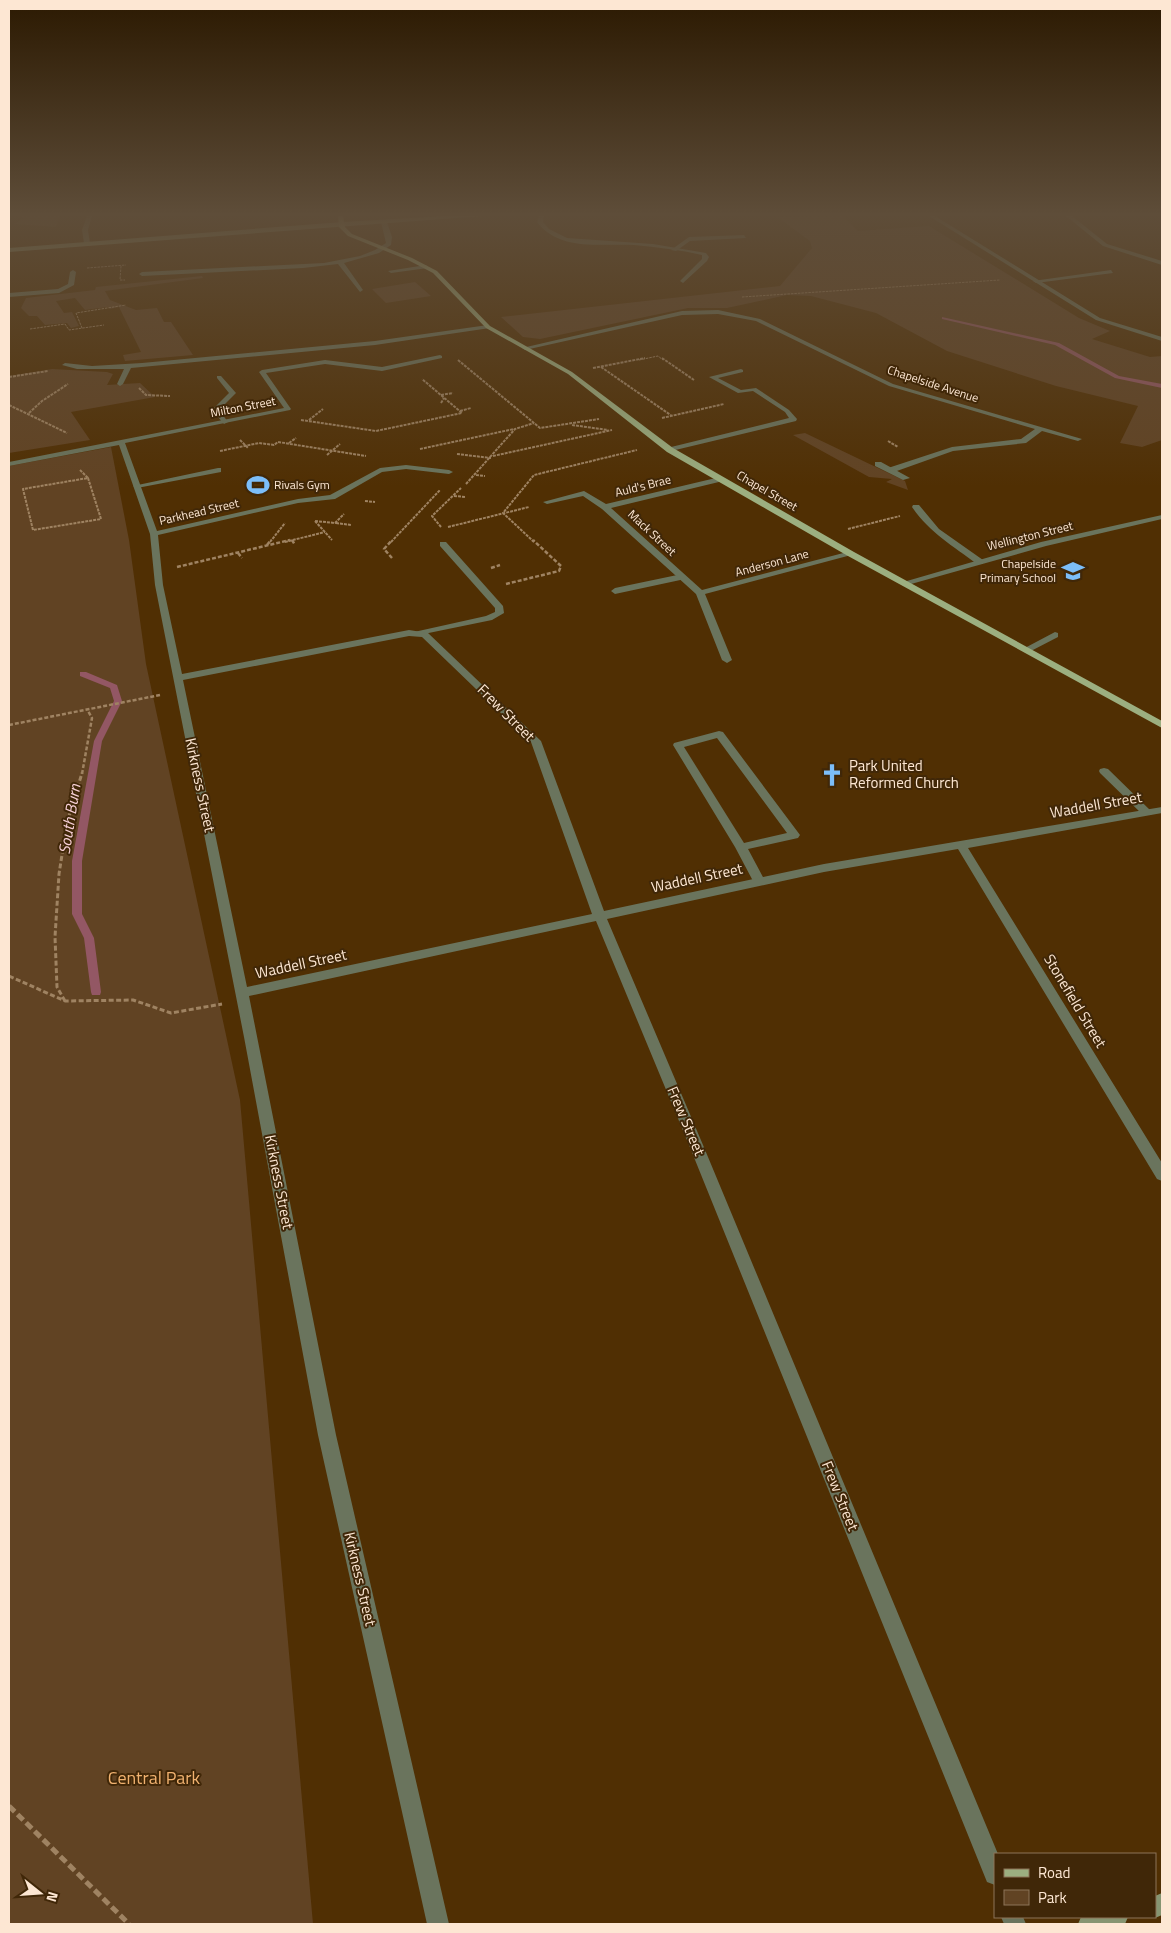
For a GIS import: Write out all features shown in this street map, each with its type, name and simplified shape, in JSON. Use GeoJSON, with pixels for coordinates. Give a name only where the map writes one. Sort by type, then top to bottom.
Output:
{"type":"FeatureCollection","features":[{"type":"Feature","properties":{"kind":"main road","name":"Chapel Street"},"geometry":{"type":"LineString","coordinates":[[469,306],[488,327],[570,373],[648,435],[670,450],[851,554],[1162,725]]}},
{"type":"Feature","properties":{"kind":"main road"},"geometry":{"type":"LineString","coordinates":[[1089,1924],[1113,1918]]}},
{"type":"Feature","properties":{"kind":"street"},"geometry":{"type":"LineString","coordinates":[[1077,306],[1098,319],[1162,339]]}},
{"type":"Feature","properties":{"kind":"street","name":"Chapelside Avenue"},"geometry":{"type":"LineString","coordinates":[[525,348],[664,316],[702,312],[736,314],[758,320],[891,386],[1078,439]]}},
{"type":"Feature","properties":{"kind":"street"},"geometry":{"type":"LineString","coordinates":[[69,366],[129,365],[430,337],[488,327]]}},
{"type":"Feature","properties":{"kind":"street","name":"Milton Street"},"geometry":{"type":"LineString","coordinates":[[9,464],[288,409],[262,372],[325,362],[382,369],[440,357]]}},
{"type":"Feature","properties":{"kind":"street"},"geometry":{"type":"LineString","coordinates":[[120,383],[129,365]]}},
{"type":"Feature","properties":{"kind":"street"},"geometry":{"type":"LineString","coordinates":[[670,450],[793,419],[787,411],[754,389],[740,392],[712,377],[741,371]]}},
{"type":"Feature","properties":{"kind":"street"},"geometry":{"type":"LineString","coordinates":[[219,377],[233,393],[215,410],[224,422]]}},
{"type":"Feature","properties":{"kind":"street"},"geometry":{"type":"LineString","coordinates":[[892,470],[952,450],[1023,441],[1040,429]]}},
{"type":"Feature","properties":{"kind":"street","name":"Kirkness Street"},"geometry":{"type":"LineString","coordinates":[[121,441],[154,534],[158,571],[179,685],[243,997],[327,1435],[438,1924]]}},
{"type":"Feature","properties":{"kind":"street"},"geometry":{"type":"LineString","coordinates":[[878,464],[906,478]]}},
{"type":"Feature","properties":{"kind":"street","name":"Parkhead Street"},"geometry":{"type":"LineString","coordinates":[[154,534],[298,501],[332,497],[380,470],[406,467],[449,472]]}},
{"type":"Feature","properties":{"kind":"street"},"geometry":{"type":"LineString","coordinates":[[137,486],[218,470]]}},
{"type":"Feature","properties":{"kind":"street","name":"Auld's Brae"},"geometry":{"type":"LineString","coordinates":[[547,502],[584,493],[605,507],[720,479]]}},
{"type":"Feature","properties":{"kind":"street","name":"Mack Street"},"geometry":{"type":"LineString","coordinates":[[605,507],[700,593],[727,660]]}},
{"type":"Feature","properties":{"kind":"street"},"geometry":{"type":"LineString","coordinates":[[916,507],[921,516],[931,525],[980,562]]}},
{"type":"Feature","properties":{"kind":"street","name":"Wellington Street"},"geometry":{"type":"LineString","coordinates":[[904,583],[1044,544],[1162,518]]}},
{"type":"Feature","properties":{"kind":"street"},"geometry":{"type":"LineString","coordinates":[[179,685],[409,633],[417,634],[490,618],[499,612],[500,608],[443,544]]}},
{"type":"Feature","properties":{"kind":"street","name":"Anderson Lane"},"geometry":{"type":"LineString","coordinates":[[700,593],[851,554]]}},
{"type":"Feature","properties":{"kind":"street","name":"Mack Street"},"geometry":{"type":"LineString","coordinates":[[615,591],[682,577]]}},
{"type":"Feature","properties":{"kind":"street","name":"Frew Street"},"geometry":{"type":"LineString","coordinates":[[417,634],[425,635],[536,741],[599,915],[696,1145],[994,1872]]}},
{"type":"Feature","properties":{"kind":"street"},"geometry":{"type":"LineString","coordinates":[[1026,650],[1054,635]]}},
{"type":"Feature","properties":{"kind":"street"},"geometry":{"type":"LineString","coordinates":[[741,847],[794,835],[719,734],[678,745],[741,847],[759,881]]}},
{"type":"Feature","properties":{"kind":"street"},"geometry":{"type":"LineString","coordinates":[[1104,772],[1148,813]]}},
{"type":"Feature","properties":{"kind":"street","name":"Waddell Street"},"geometry":{"type":"LineString","coordinates":[[243,997],[599,915],[759,881],[960,844],[1162,810]]}},
{"type":"Feature","properties":{"kind":"street","name":"Stonefield Street"},"geometry":{"type":"LineString","coordinates":[[960,844],[1162,1175]]}},
{"type":"Feature","properties":{"kind":"path"},"geometry":{"type":"LineString","coordinates":[[82,328],[76,313],[118,306]]}},
{"type":"Feature","properties":{"kind":"path"},"geometry":{"type":"LineString","coordinates":[[30,329],[64,324],[69,330],[104,325]]}},
{"type":"Feature","properties":{"kind":"path"},"geometry":{"type":"LineString","coordinates":[[453,356],[540,428],[603,419]]}},
{"type":"Feature","properties":{"kind":"path"},"geometry":{"type":"LineString","coordinates":[[570,373],[658,356],[698,382]]}},
{"type":"Feature","properties":{"kind":"path"},"geometry":{"type":"LineString","coordinates":[[296,419],[376,431],[462,413],[405,364]]}},
{"type":"Feature","properties":{"kind":"path"},"geometry":{"type":"LineString","coordinates":[[9,377],[69,366]]}},
{"type":"Feature","properties":{"kind":"path"},"geometry":{"type":"LineString","coordinates":[[29,414],[42,401],[82,376],[88,367]]}},
{"type":"Feature","properties":{"kind":"path"},"geometry":{"type":"LineString","coordinates":[[601,367],[672,416]]}},
{"type":"Feature","properties":{"kind":"path"},"geometry":{"type":"LineString","coordinates":[[120,383],[133,382],[146,395],[170,396]]}},
{"type":"Feature","properties":{"kind":"path"},"geometry":{"type":"LineString","coordinates":[[440,395],[453,392]]}},
{"type":"Feature","properties":{"kind":"path"},"geometry":{"type":"LineString","coordinates":[[632,421],[648,419],[650,421],[761,394]]}},
{"type":"Feature","properties":{"kind":"path"},"geometry":{"type":"LineString","coordinates":[[441,403],[444,398]]}},
{"type":"Feature","properties":{"kind":"path"},"geometry":{"type":"LineString","coordinates":[[9,405],[47,425],[79,438],[87,448]]}},
{"type":"Feature","properties":{"kind":"path"},"geometry":{"type":"LineString","coordinates":[[459,411],[471,408]]}},
{"type":"Feature","properties":{"kind":"path"},"geometry":{"type":"LineString","coordinates":[[309,420],[323,409]]}},
{"type":"Feature","properties":{"kind":"path"},"geometry":{"type":"LineString","coordinates":[[417,450],[515,429],[534,423]]}},
{"type":"Feature","properties":{"kind":"path"},"geometry":{"type":"LineString","coordinates":[[568,425],[611,431]]}},
{"type":"Feature","properties":{"kind":"path"},"geometry":{"type":"LineString","coordinates":[[515,429],[478,472],[432,516],[442,528],[547,502]]}},
{"type":"Feature","properties":{"kind":"path"},"geometry":{"type":"LineString","coordinates":[[492,456],[618,429],[633,440],[648,435]]}},
{"type":"Feature","properties":{"kind":"path"},"geometry":{"type":"LineString","coordinates":[[289,444],[296,438]]}},
{"type":"Feature","properties":{"kind":"path"},"geometry":{"type":"LineString","coordinates":[[240,440],[248,448]]}},
{"type":"Feature","properties":{"kind":"path"},"geometry":{"type":"LineString","coordinates":[[218,451],[260,443],[274,445],[278,442],[377,458],[380,470]]}},
{"type":"Feature","properties":{"kind":"path"},"geometry":{"type":"LineString","coordinates":[[327,455],[340,444]]}},
{"type":"Feature","properties":{"kind":"path"},"geometry":{"type":"LineString","coordinates":[[60,454],[89,478],[101,519],[33,530],[23,489],[89,478]]}},
{"type":"Feature","properties":{"kind":"path"},"geometry":{"type":"LineString","coordinates":[[472,473],[478,472]]}},
{"type":"Feature","properties":{"kind":"path"},"geometry":{"type":"LineString","coordinates":[[475,475],[485,476]]}},
{"type":"Feature","properties":{"kind":"path"},"geometry":{"type":"LineString","coordinates":[[392,558],[384,550],[442,488]]}},
{"type":"Feature","properties":{"kind":"path"},"geometry":{"type":"LineString","coordinates":[[453,496],[466,498]]}},
{"type":"Feature","properties":{"kind":"path"},"geometry":{"type":"LineString","coordinates":[[311,516],[332,540]]}},
{"type":"Feature","properties":{"kind":"path"},"geometry":{"type":"LineString","coordinates":[[821,537],[898,516]]}},
{"type":"Feature","properties":{"kind":"path"},"geometry":{"type":"LineString","coordinates":[[315,521],[351,525]]}},
{"type":"Feature","properties":{"kind":"path"},"geometry":{"type":"LineString","coordinates":[[158,571],[325,532]]}},
{"type":"Feature","properties":{"kind":"path"},"geometry":{"type":"LineString","coordinates":[[292,540],[295,546]]}},
{"type":"Feature","properties":{"kind":"path"},"geometry":{"type":"LineString","coordinates":[[238,553],[242,558]]}},
{"type":"Feature","properties":{"kind":"path"},"geometry":{"type":"LineString","coordinates":[[9,725],[125,702],[179,685]]}},
{"type":"Feature","properties":{"kind":"path"},"geometry":{"type":"LineString","coordinates":[[65,1002],[57,987],[55,937],[58,874],[66,823],[81,779],[92,718],[87,709]]}},
{"type":"Feature","properties":{"kind":"path"},"geometry":{"type":"LineString","coordinates":[[9,976],[65,1002],[133,1000],[171,1013],[243,997]]}},
{"type":"Feature","properties":{"kind":"path"},"geometry":{"type":"LineString","coordinates":[[9,1806],[129,1924]]}},
{"type":"Feature","properties":{"kind":"green space"},"geometry":{"type":"Polygon","coordinates":[[[22,306],[59,306],[64,313],[72,312],[79,326],[71,328],[67,323],[45,325],[37,316],[29,316],[21,308],[22,306]]]}},
{"type":"Feature","properties":{"kind":"green space"},"geometry":{"type":"Polygon","coordinates":[[[82,306],[126,306],[136,310],[157,308],[164,322],[171,322],[193,355],[125,361],[123,355],[141,352],[119,307],[85,310],[82,306]]]}},
{"type":"Feature","properties":{"kind":"green space"},"geometry":{"type":"Polygon","coordinates":[[[598,306],[735,306],[688,308],[540,339],[523,337],[501,317],[598,306]]]}},
{"type":"Feature","properties":{"kind":"green space"},"geometry":{"type":"Polygon","coordinates":[[[850,306],[1060,306],[1079,318],[1110,331],[1092,339],[1150,357],[1162,356],[1162,440],[1142,447],[1120,443],[1138,406],[1056,386],[947,351],[876,313],[850,306]]]}},
{"type":"Feature","properties":{"kind":"green space"},"geometry":{"type":"Polygon","coordinates":[[[52,369],[107,372],[113,374],[107,385],[140,383],[155,397],[71,412],[90,440],[9,453],[9,376],[52,369]]]}},
{"type":"Feature","properties":{"kind":"green space"},"geometry":{"type":"Polygon","coordinates":[[[805,433],[905,481],[908,490],[886,482],[892,479],[869,477],[793,435],[805,433]]]}},
{"type":"Feature","properties":{"kind":"green space","name":"Central Park"},"geometry":{"type":"Polygon","coordinates":[[[111,447],[129,540],[146,664],[240,1100],[313,1924],[9,1924],[9,466],[111,447]]]}},
{"type":"Feature","properties":{"kind":"waterway"},"geometry":{"type":"LineString","coordinates":[[944,318],[1057,344],[1117,377],[1162,386]]}},
{"type":"Feature","properties":{"kind":"waterway","name":"South Burn"},"geometry":{"type":"LineString","coordinates":[[83,674],[114,687],[118,701],[98,741],[77,861],[77,914],[89,938],[96,992]]}},
{"type":"Feature","properties":{"kind":"place","name":"Rivals Gym"},"geometry":{"type":"Point","coordinates":[258,485]}},
{"type":"Feature","properties":{"kind":"place","name":"Chapelside Primary School"},"geometry":{"type":"Point","coordinates":[1073,571]}},
{"type":"Feature","properties":{"kind":"place","name":"Park United Reformed Church"},"geometry":{"type":"Point","coordinates":[832,775]}}]}
